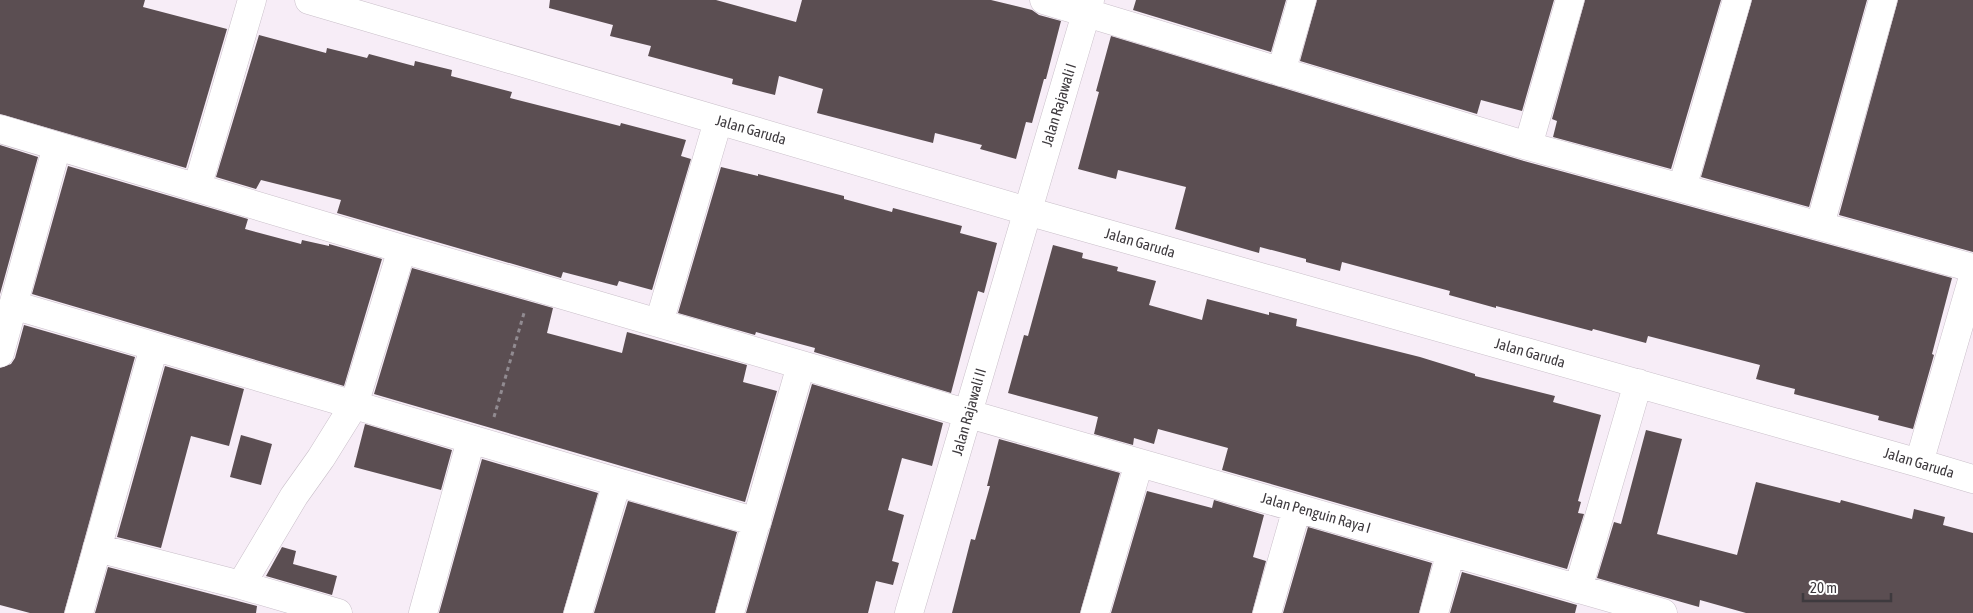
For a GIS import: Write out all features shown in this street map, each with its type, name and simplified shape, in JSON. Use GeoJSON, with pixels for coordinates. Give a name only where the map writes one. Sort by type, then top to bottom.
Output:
{"type":"FeatureCollection","features":[{"type":"Feature","properties":{"kind":"street"},"geometry":{"type":"LineString","coordinates":[[197,188],[252,0]]}},
{"type":"Feature","properties":{"kind":"street","name":"Jalan Garuda"},"geometry":{"type":"LineString","coordinates":[[309,0],[1027,211],[1919,462],[1973,479]]}},
{"type":"Feature","properties":{"kind":"street"},"geometry":{"type":"LineString","coordinates":[[1044,0],[1089,6],[1281,72],[1528,146],[1973,268]]}},
{"type":"Feature","properties":{"kind":"street"},"geometry":{"type":"LineString","coordinates":[[1281,72],[1302,0]]}},
{"type":"Feature","properties":{"kind":"street"},"geometry":{"type":"LineString","coordinates":[[1528,146],[1570,0]]}},
{"type":"Feature","properties":{"kind":"street"},"geometry":{"type":"LineString","coordinates":[[1682,188],[1737,0]]}},
{"type":"Feature","properties":{"kind":"street"},"geometry":{"type":"LineString","coordinates":[[1820,225],[1884,0]]}},
{"type":"Feature","properties":{"kind":"street","name":"Jalan Rajawali I"},"geometry":{"type":"LineString","coordinates":[[1027,211],[1089,6]]}},
{"type":"Feature","properties":{"kind":"street"},"geometry":{"type":"LineString","coordinates":[[659,323],[718,121]]}},
{"type":"Feature","properties":{"kind":"street","name":"Jalan Penguin Raya I"},"geometry":{"type":"LineString","coordinates":[[0,129],[402,249],[1451,552],[1590,599],[1663,613]]}},
{"type":"Feature","properties":{"kind":"street"},"geometry":{"type":"LineString","coordinates":[[0,353],[57,146]]}},
{"type":"Feature","properties":{"kind":"street","name":"Jalan Rajawali II"},"geometry":{"type":"LineString","coordinates":[[909,613],[969,414],[1027,211]]}},
{"type":"Feature","properties":{"kind":"street"},"geometry":{"type":"LineString","coordinates":[[241,585],[294,496],[321,458],[354,404],[402,249]]}},
{"type":"Feature","properties":{"kind":"street"},"geometry":{"type":"LineString","coordinates":[[1919,462],[1973,277]]}},
{"type":"Feature","properties":{"kind":"street"},"geometry":{"type":"LineString","coordinates":[[13,305],[757,522]]}},
{"type":"Feature","properties":{"kind":"street"},"geometry":{"type":"LineString","coordinates":[[79,613],[154,346]]}},
{"type":"Feature","properties":{"kind":"street"},"geometry":{"type":"LineString","coordinates":[[730,613],[801,365]]}},
{"type":"Feature","properties":{"kind":"street"},"geometry":{"type":"LineString","coordinates":[[1590,599],[1638,383]]}},
{"type":"Feature","properties":{"kind":"street"},"geometry":{"type":"LineString","coordinates":[[424,613],[479,442]]}},
{"type":"Feature","properties":{"kind":"street"},"geometry":{"type":"LineString","coordinates":[[1095,613],[1139,463]]}},
{"type":"Feature","properties":{"kind":"street"},"geometry":{"type":"LineString","coordinates":[[578,613],[616,482]]}},
{"type":"Feature","properties":{"kind":"street"},"geometry":{"type":"LineString","coordinates":[[1267,613],[1298,508]]}},
{"type":"Feature","properties":{"kind":"street"},"geometry":{"type":"LineString","coordinates":[[97,548],[241,585],[338,613]]}},
{"type":"Feature","properties":{"kind":"street"},"geometry":{"type":"LineString","coordinates":[[1434,613],[1451,552]]}},
{"type":"Feature","properties":{"kind":"path"},"geometry":{"type":"LineString","coordinates":[[479,442],[532,286]]}},
{"type":"Feature","properties":{"kind":"building"},"geometry":{"type":"Polygon","coordinates":[[[0,0],[145,0],[143,7],[227,29],[186,168],[0,114],[0,0]]]}},
{"type":"Feature","properties":{"kind":"building"},"geometry":{"type":"Polygon","coordinates":[[[550,0],[716,0],[796,22],[802,0],[991,0],[1032,10],[1039,15],[1061,21],[1032,123],[1026,122],[1016,159],[980,149],[982,145],[935,133],[933,143],[817,113],[823,89],[779,76],[775,95],[732,84],[733,79],[648,56],[651,46],[610,36],[613,25],[549,8],[550,0]]]}},
{"type":"Feature","properties":{"kind":"building"},"geometry":{"type":"Polygon","coordinates":[[[1136,0],[1286,0],[1271,52],[1133,10],[1136,0]]]}},
{"type":"Feature","properties":{"kind":"building"},"geometry":{"type":"Polygon","coordinates":[[[1317,0],[1554,0],[1522,111],[1481,100],[1477,114],[1300,61],[1317,0]]]}},
{"type":"Feature","properties":{"kind":"building"},"geometry":{"type":"Polygon","coordinates":[[[1585,0],[1721,0],[1671,169],[1553,137],[1557,121],[1552,119],[1585,0]]]}},
{"type":"Feature","properties":{"kind":"building"},"geometry":{"type":"Polygon","coordinates":[[[1752,0],[1867,0],[1809,207],[1701,177],[1752,0]]]}},
{"type":"Feature","properties":{"kind":"building"},"geometry":{"type":"Polygon","coordinates":[[[1898,0],[1973,0],[1973,252],[1839,215],[1898,0]]]}},
{"type":"Feature","properties":{"kind":"building"},"geometry":{"type":"Polygon","coordinates":[[[259,35],[326,53],[327,48],[367,58],[369,54],[414,66],[415,61],[452,70],[451,76],[512,92],[510,98],[620,126],[621,123],[686,140],[681,156],[691,159],[652,290],[619,281],[617,286],[563,272],[561,278],[337,213],[341,200],[261,180],[256,189],[216,177],[259,35]]]}},
{"type":"Feature","properties":{"kind":"building"},"geometry":{"type":"Polygon","coordinates":[[[1111,36],[1524,161],[1952,278],[1932,354],[1934,355],[1913,429],[1878,420],[1879,416],[1794,394],[1795,389],[1756,379],[1760,365],[1648,336],[1646,343],[1496,306],[1496,308],[1449,295],[1450,291],[1342,262],[1340,271],[1306,262],[1306,259],[1260,247],[1259,253],[1175,229],[1186,187],[1118,170],[1116,179],[1078,169],[1099,92],[1096,91],[1111,36]]]}},
{"type":"Feature","properties":{"kind":"building"},"geometry":{"type":"Polygon","coordinates":[[[0,145],[38,157],[0,294],[0,145]]]}},
{"type":"Feature","properties":{"kind":"building"},"geometry":{"type":"Polygon","coordinates":[[[68,166],[248,219],[245,229],[301,244],[302,240],[329,246],[329,244],[382,259],[344,386],[32,294],[68,166]]]}},
{"type":"Feature","properties":{"kind":"building"},"geometry":{"type":"Polygon","coordinates":[[[721,167],[758,176],[758,174],[844,196],[844,199],[892,212],[893,208],[962,226],[960,233],[997,243],[984,293],[978,291],[951,393],[814,352],[815,348],[756,332],[755,335],[678,313],[721,167]]]}},
{"type":"Feature","properties":{"kind":"building"},"geometry":{"type":"Polygon","coordinates":[[[1053,245],[1083,253],[1082,258],[1118,267],[1117,271],[1156,281],[1149,305],[1202,320],[1207,299],[1269,315],[1269,312],[1297,319],[1296,326],[1420,357],[1475,374],[1475,376],[1555,396],[1553,402],[1601,415],[1578,501],[1581,502],[1578,513],[1584,514],[1567,569],[1222,470],[1228,448],[1158,429],[1154,444],[1134,438],[1133,445],[1094,434],[1098,417],[1008,393],[1024,335],[1028,336],[1053,245]]]}},
{"type":"Feature","properties":{"kind":"building"},"geometry":{"type":"Polygon","coordinates":[[[412,268],[553,308],[547,333],[622,353],[627,332],[747,365],[743,382],[777,391],[745,502],[374,394],[412,268]]]}},
{"type":"Feature","properties":{"kind":"building"},"geometry":{"type":"Polygon","coordinates":[[[24,325],[135,357],[64,613],[30,613],[0,605],[0,368],[11,364],[15,358],[24,325]]]}},
{"type":"Feature","properties":{"kind":"building"},"geometry":{"type":"Polygon","coordinates":[[[165,366],[244,389],[229,446],[191,436],[161,548],[117,537],[165,366]]]}},
{"type":"Feature","properties":{"kind":"building"},"geometry":{"type":"Polygon","coordinates":[[[812,384],[943,423],[932,466],[902,458],[888,510],[904,515],[892,561],[899,563],[893,585],[876,581],[868,613],[746,613],[812,384]]]}},
{"type":"Feature","properties":{"kind":"building"},"geometry":{"type":"Polygon","coordinates":[[[365,424],[452,450],[441,490],[354,467],[365,424]]]}},
{"type":"Feature","properties":{"kind":"building"},"geometry":{"type":"Polygon","coordinates":[[[1646,430],[1682,439],[1657,534],[1737,555],[1756,482],[1840,503],[1841,500],[1912,519],[1914,509],[1945,517],[1943,525],[1973,533],[1973,613],[1746,613],[1700,600],[1699,607],[1597,578],[1614,522],[1621,524],[1646,430]]]}},
{"type":"Feature","properties":{"kind":"building"},"geometry":{"type":"Polygon","coordinates":[[[241,435],[272,444],[261,485],[230,477],[241,435]]]}},
{"type":"Feature","properties":{"kind":"building"},"geometry":{"type":"Polygon","coordinates":[[[999,439],[1120,473],[1080,613],[952,613],[971,539],[975,540],[990,486],[987,486],[999,439]]]}},
{"type":"Feature","properties":{"kind":"building"},"geometry":{"type":"Polygon","coordinates":[[[482,459],[598,493],[563,613],[439,613],[482,459]]]}},
{"type":"Feature","properties":{"kind":"building"},"geometry":{"type":"Polygon","coordinates":[[[1147,491],[1212,508],[1214,500],[1264,515],[1253,557],[1266,561],[1252,613],[1111,613],[1147,491]]]}},
{"type":"Feature","properties":{"kind":"building"},"geometry":{"type":"Polygon","coordinates":[[[628,501],[737,532],[715,613],[594,613],[628,501]]]}},
{"type":"Feature","properties":{"kind":"building"},"geometry":{"type":"Polygon","coordinates":[[[1308,527],[1432,563],[1419,613],[1283,613],[1308,527]]]}},
{"type":"Feature","properties":{"kind":"building"},"geometry":{"type":"Polygon","coordinates":[[[282,547],[296,551],[293,564],[337,576],[332,595],[266,576],[282,547]]]}},
{"type":"Feature","properties":{"kind":"building"},"geometry":{"type":"Polygon","coordinates":[[[108,567],[257,606],[256,613],[95,613],[108,567]]]}},
{"type":"Feature","properties":{"kind":"building"},"geometry":{"type":"Polygon","coordinates":[[[1462,572],[1577,605],[1575,613],[1450,613],[1462,572]]]}}]}
